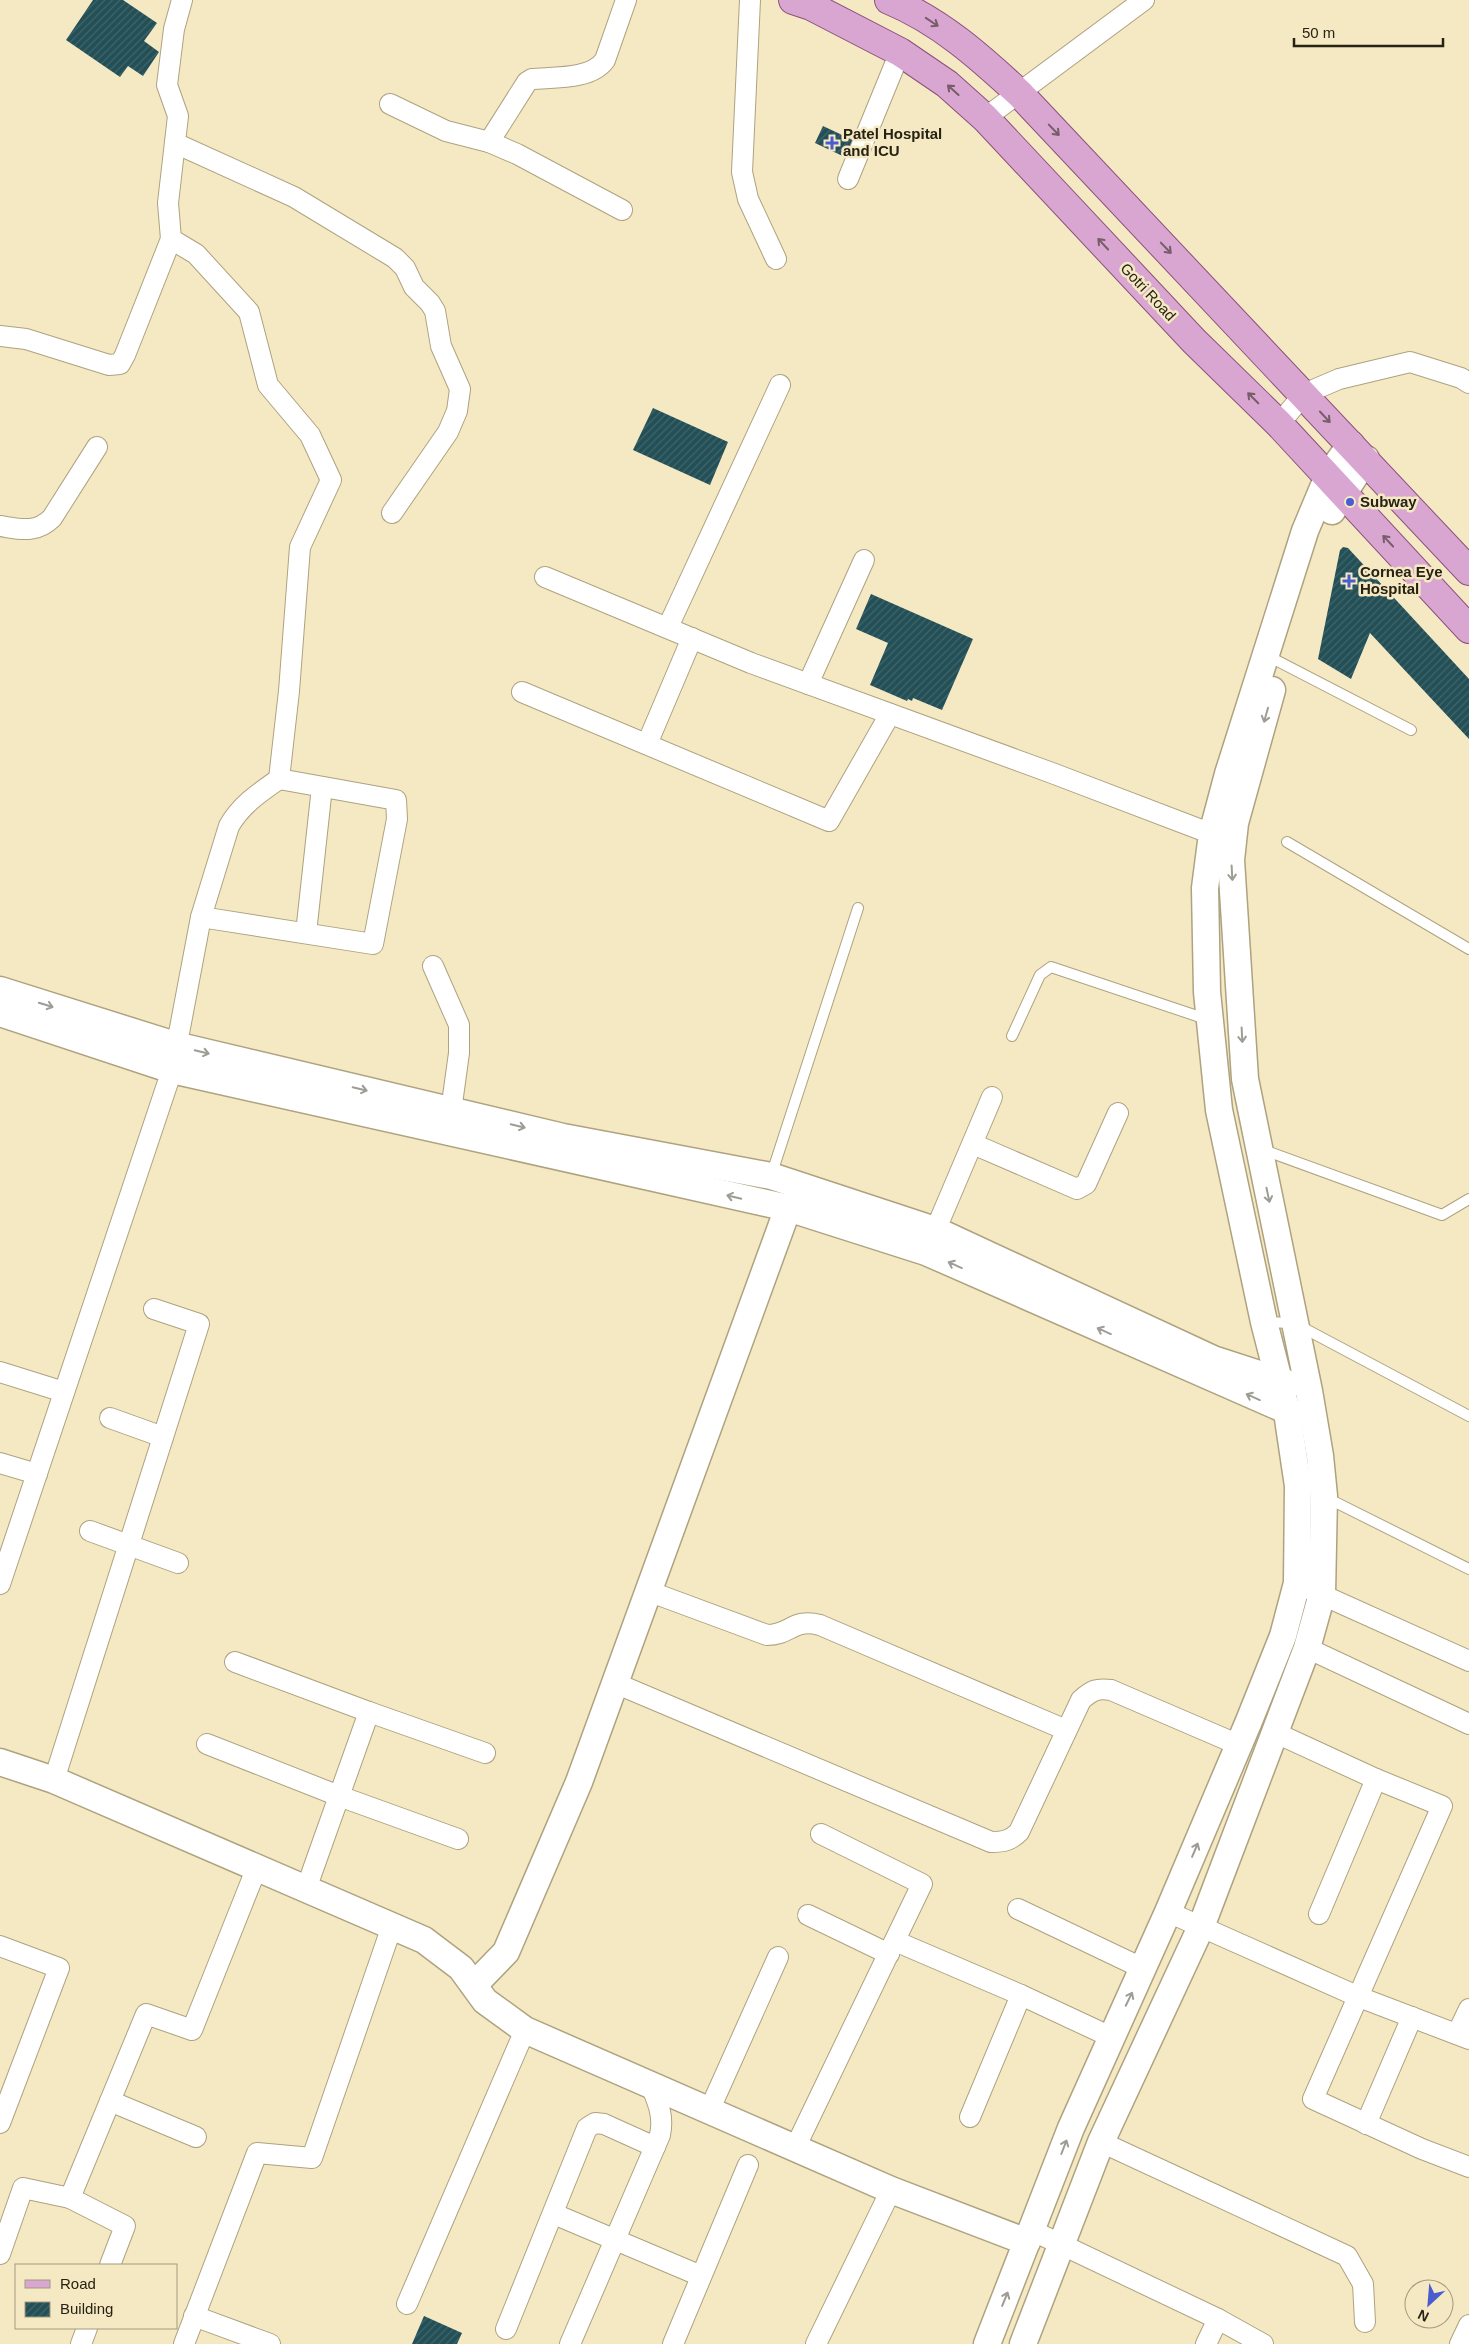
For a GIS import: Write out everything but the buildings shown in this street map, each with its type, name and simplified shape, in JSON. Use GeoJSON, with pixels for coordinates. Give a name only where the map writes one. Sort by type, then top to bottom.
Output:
{"type":"FeatureCollection","features":[{"type":"Feature","properties":{"kind":"main road","name":"Gotri Road"},"geometry":{"type":"LineString","coordinates":[[793,0],[811,6],[900,52],[947,84],[985,118],[1194,341],[1279,424],[1336,484],[1469,628]]}},
{"type":"Feature","properties":{"kind":"main road"},"geometry":{"type":"LineString","coordinates":[[889,0],[928,19],[951,35],[977,55],[1020,94],[1469,571]]}},
{"type":"Feature","properties":{"kind":"street"},"geometry":{"type":"LineString","coordinates":[[0,336],[26,339],[109,365],[120,364],[171,239],[168,203],[178,116],[167,85],[174,29],[182,0]]}},
{"type":"Feature","properties":{"kind":"street"},"geometry":{"type":"LineString","coordinates":[[489,142],[527,82],[532,79],[590,72],[601,66],[605,60],[626,0]]}},
{"type":"Feature","properties":{"kind":"street"},"geometry":{"type":"LineString","coordinates":[[750,0],[742,172],[748,199],[776,259]]}},
{"type":"Feature","properties":{"kind":"street"},"geometry":{"type":"LineString","coordinates":[[985,118],[1020,94],[1144,0]]}},
{"type":"Feature","properties":{"kind":"street"},"geometry":{"type":"LineString","coordinates":[[848,179],[900,52]]}},
{"type":"Feature","properties":{"kind":"street"},"geometry":{"type":"LineString","coordinates":[[390,104],[446,131],[489,142],[517,154],[622,210]]}},
{"type":"Feature","properties":{"kind":"street"},"geometry":{"type":"LineString","coordinates":[[175,143],[288,194],[395,258],[405,268],[414,287],[430,303],[435,311],[441,346],[458,382],[460,400],[448,432],[392,513]]}},
{"type":"Feature","properties":{"kind":"street"},"geometry":{"type":"LineString","coordinates":[[171,239],[196,254],[249,312],[268,385],[310,435],[331,480],[300,547],[289,691],[279,778]]}},
{"type":"Feature","properties":{"kind":"street"},"geometry":{"type":"LineString","coordinates":[[1279,424],[1304,394],[1339,379],[1410,362],[1461,378],[1469,383]]}},
{"type":"Feature","properties":{"kind":"street"},"geometry":{"type":"LineString","coordinates":[[668,627],[780,385]]}},
{"type":"Feature","properties":{"kind":"street"},"geometry":{"type":"LineString","coordinates":[[0,526],[29,530],[44,525],[52,518],[97,447]]}},
{"type":"Feature","properties":{"kind":"street"},"geometry":{"type":"LineString","coordinates":[[987,2344],[1071,2128],[1111,2037],[1144,1969],[1239,1745],[1283,1636],[1297,1583],[1298,1486],[1287,1412],[1264,1322],[1219,1110],[1210,1020],[1205,888],[1212,834],[1228,774],[1333,508],[1336,484],[1358,452]]}},
{"type":"Feature","properties":{"kind":"street"},"geometry":{"type":"LineString","coordinates":[[808,684],[864,560]]}},
{"type":"Feature","properties":{"kind":"street"},"geometry":{"type":"LineString","coordinates":[[545,577],[808,684],[1212,834]]}},
{"type":"Feature","properties":{"kind":"street"},"geometry":{"type":"LineString","coordinates":[[647,744],[692,638]]}},
{"type":"Feature","properties":{"kind":"street"},"geometry":{"type":"LineString","coordinates":[[1022,2344],[1101,2142],[1201,1927],[1307,1648],[1322,1594],[1324,1496],[1314,1421],[1245,1078],[1232,854],[1235,823],[1273,658]]}},
{"type":"Feature","properties":{"kind":"street"},"geometry":{"type":"LineString","coordinates":[[522,692],[829,820],[890,714]]}},
{"type":"Feature","properties":{"kind":"street"},"geometry":{"type":"LineString","coordinates":[[0,1584],[173,1058],[201,917],[223,842],[232,820],[246,802],[279,778],[396,800],[397,819],[372,944],[201,917]]}},
{"type":"Feature","properties":{"kind":"street"},"geometry":{"type":"LineString","coordinates":[[306,933],[322,786]]}},
{"type":"Feature","properties":{"kind":"street"},"geometry":{"type":"LineString","coordinates":[[433,966],[459,1025],[459,1054],[451,1111]]}},
{"type":"Feature","properties":{"kind":"street"},"geometry":{"type":"LineString","coordinates":[[0,990],[173,1058],[451,1111],[563,1137],[774,1194],[931,1241],[1213,1359],[1309,1390]]}},
{"type":"Feature","properties":{"kind":"street"},"geometry":{"type":"LineString","coordinates":[[0,1013],[173,1058],[774,1194],[931,1241],[1287,1412],[1314,1421]]}},
{"type":"Feature","properties":{"kind":"street"},"geometry":{"type":"LineString","coordinates":[[931,1241],[992,1097]]}},
{"type":"Feature","properties":{"kind":"street"},"geometry":{"type":"LineString","coordinates":[[973,1144],[1078,1189],[1086,1184],[1118,1113]]}},
{"type":"Feature","properties":{"kind":"street"},"geometry":{"type":"LineString","coordinates":[[474,1985],[506,1952],[579,1782],[648,1591],[774,1194]]}},
{"type":"Feature","properties":{"kind":"street"},"geometry":{"type":"LineString","coordinates":[[54,1780],[199,1324],[154,1309]]}},
{"type":"Feature","properties":{"kind":"street"},"geometry":{"type":"LineString","coordinates":[[0,1372],[64,1392]]}},
{"type":"Feature","properties":{"kind":"street"},"geometry":{"type":"LineString","coordinates":[[110,1418],[163,1437]]}},
{"type":"Feature","properties":{"kind":"street"},"geometry":{"type":"LineString","coordinates":[[0,1463],[37,1474]]}},
{"type":"Feature","properties":{"kind":"street"},"geometry":{"type":"LineString","coordinates":[[90,1531],[178,1563]]}},
{"type":"Feature","properties":{"kind":"street"},"geometry":{"type":"LineString","coordinates":[[1297,1583],[1469,1661]]}},
{"type":"Feature","properties":{"kind":"street"},"geometry":{"type":"LineString","coordinates":[[648,1591],[767,1636],[784,1632],[802,1622],[820,1625],[1066,1730]]}},
{"type":"Feature","properties":{"kind":"street"},"geometry":{"type":"LineString","coordinates":[[1307,1648],[1469,1724]]}},
{"type":"Feature","properties":{"kind":"street"},"geometry":{"type":"LineString","coordinates":[[235,1662],[485,1753]]}},
{"type":"Feature","properties":{"kind":"street"},"geometry":{"type":"LineString","coordinates":[[615,1683],[991,1842],[1002,1842],[1012,1839],[1019,1832],[1066,1730],[1082,1700],[1091,1691],[1099,1688],[1111,1690],[1239,1745]]}},
{"type":"Feature","properties":{"kind":"street"},"geometry":{"type":"LineString","coordinates":[[306,1889],[368,1712]]}},
{"type":"Feature","properties":{"kind":"street"},"geometry":{"type":"LineString","coordinates":[[1274,1732],[1376,1779],[1442,1806],[1313,2099],[1366,2124],[1467,2161]]}},
{"type":"Feature","properties":{"kind":"street"},"geometry":{"type":"LineString","coordinates":[[206,1744],[339,1796],[458,1839]]}},
{"type":"Feature","properties":{"kind":"street"},"geometry":{"type":"LineString","coordinates":[[0,1762],[54,1780],[424,1940],[462,1968],[485,2002],[525,2030],[891,2190],[1030,2236],[1062,2243],[1218,2318],[1263,2344]]}},
{"type":"Feature","properties":{"kind":"street"},"geometry":{"type":"LineString","coordinates":[[1319,1914],[1376,1779]]}},
{"type":"Feature","properties":{"kind":"street"},"geometry":{"type":"LineString","coordinates":[[795,2148],[922,1884],[821,1834]]}},
{"type":"Feature","properties":{"kind":"street"},"geometry":{"type":"LineString","coordinates":[[70,2198],[146,2014],[192,2030],[257,1868]]}},
{"type":"Feature","properties":{"kind":"street"},"geometry":{"type":"LineString","coordinates":[[1018,1909],[1144,1969]]}},
{"type":"Feature","properties":{"kind":"street"},"geometry":{"type":"LineString","coordinates":[[1168,1912],[1359,1997],[1463,2036],[1469,2009]]}},
{"type":"Feature","properties":{"kind":"street"},"geometry":{"type":"LineString","coordinates":[[808,1915],[1021,1995],[1111,2037]]}},
{"type":"Feature","properties":{"kind":"street"},"geometry":{"type":"LineString","coordinates":[[184,2344],[258,2153],[312,2158],[392,1926]]}},
{"type":"Feature","properties":{"kind":"street"},"geometry":{"type":"LineString","coordinates":[[0,1946],[59,1968],[0,2123]]}},
{"type":"Feature","properties":{"kind":"street"},"geometry":{"type":"LineString","coordinates":[[709,2111],[778,1957]]}},
{"type":"Feature","properties":{"kind":"street"},"geometry":{"type":"LineString","coordinates":[[970,2117],[1021,1995]]}},
{"type":"Feature","properties":{"kind":"street"},"geometry":{"type":"LineString","coordinates":[[1366,2124],[1412,2017]]}},
{"type":"Feature","properties":{"kind":"street"},"geometry":{"type":"LineString","coordinates":[[407,2304],[525,2030]]}},
{"type":"Feature","properties":{"kind":"street"},"geometry":{"type":"LineString","coordinates":[[570,2344],[655,2146],[663,2122],[651,2085]]}},
{"type":"Feature","properties":{"kind":"street"},"geometry":{"type":"LineString","coordinates":[[110,2101],[196,2137]]}},
{"type":"Feature","properties":{"kind":"street"},"geometry":{"type":"LineString","coordinates":[[506,2329],[554,2214],[587,2128],[595,2123],[604,2124],[655,2146]]}},
{"type":"Feature","properties":{"kind":"street"},"geometry":{"type":"LineString","coordinates":[[1101,2142],[1347,2256],[1363,2284],[1365,2322]]}},
{"type":"Feature","properties":{"kind":"street"},"geometry":{"type":"LineString","coordinates":[[673,2344],[748,2165]]}},
{"type":"Feature","properties":{"kind":"street"},"geometry":{"type":"LineString","coordinates":[[0,2254],[23,2188],[70,2198],[125,2226],[110,2264]]}},
{"type":"Feature","properties":{"kind":"street"},"geometry":{"type":"LineString","coordinates":[[816,2344],[891,2190]]}},
{"type":"Feature","properties":{"kind":"street"},"geometry":{"type":"LineString","coordinates":[[554,2214],[701,2276]]}},
{"type":"Feature","properties":{"kind":"street"},"geometry":{"type":"LineString","coordinates":[[194,2316],[270,2344]]}},
{"type":"Feature","properties":{"kind":"street"},"geometry":{"type":"LineString","coordinates":[[1206,2344],[1218,2318]]}},
{"type":"Feature","properties":{"kind":"street"},"geometry":{"type":"LineString","coordinates":[[81,2344],[87,2329]]}},
{"type":"Feature","properties":{"kind":"lane"},"geometry":{"type":"LineString","coordinates":[[1273,658],[1411,730]]}},
{"type":"Feature","properties":{"kind":"lane"},"geometry":{"type":"LineString","coordinates":[[1287,842],[1469,949]]}},
{"type":"Feature","properties":{"kind":"lane"},"geometry":{"type":"LineString","coordinates":[[774,1194],[858,908]]}},
{"type":"Feature","properties":{"kind":"lane"},"geometry":{"type":"LineString","coordinates":[[1012,1036],[1040,976],[1051,967],[1210,1020]]}},
{"type":"Feature","properties":{"kind":"lane"},"geometry":{"type":"LineString","coordinates":[[1258,1148],[1442,1215],[1469,1199]]}},
{"type":"Feature","properties":{"kind":"lane"},"geometry":{"type":"LineString","coordinates":[[1264,1322],[1294,1323],[1469,1416]]}},
{"type":"Feature","properties":{"kind":"lane"},"geometry":{"type":"LineString","coordinates":[[1324,1496],[1469,1569]]}},
{"type":"Feature","properties":{"kind":"place","name":"Patel Hospital and ICU"},"geometry":{"type":"Point","coordinates":[832,143]}},
{"type":"Feature","properties":{"kind":"place","name":"Subway"},"geometry":{"type":"Point","coordinates":[1350,502]}},
{"type":"Feature","properties":{"kind":"place","name":"Cornea Eye Hospital"},"geometry":{"type":"Point","coordinates":[1349,581]}}]}
